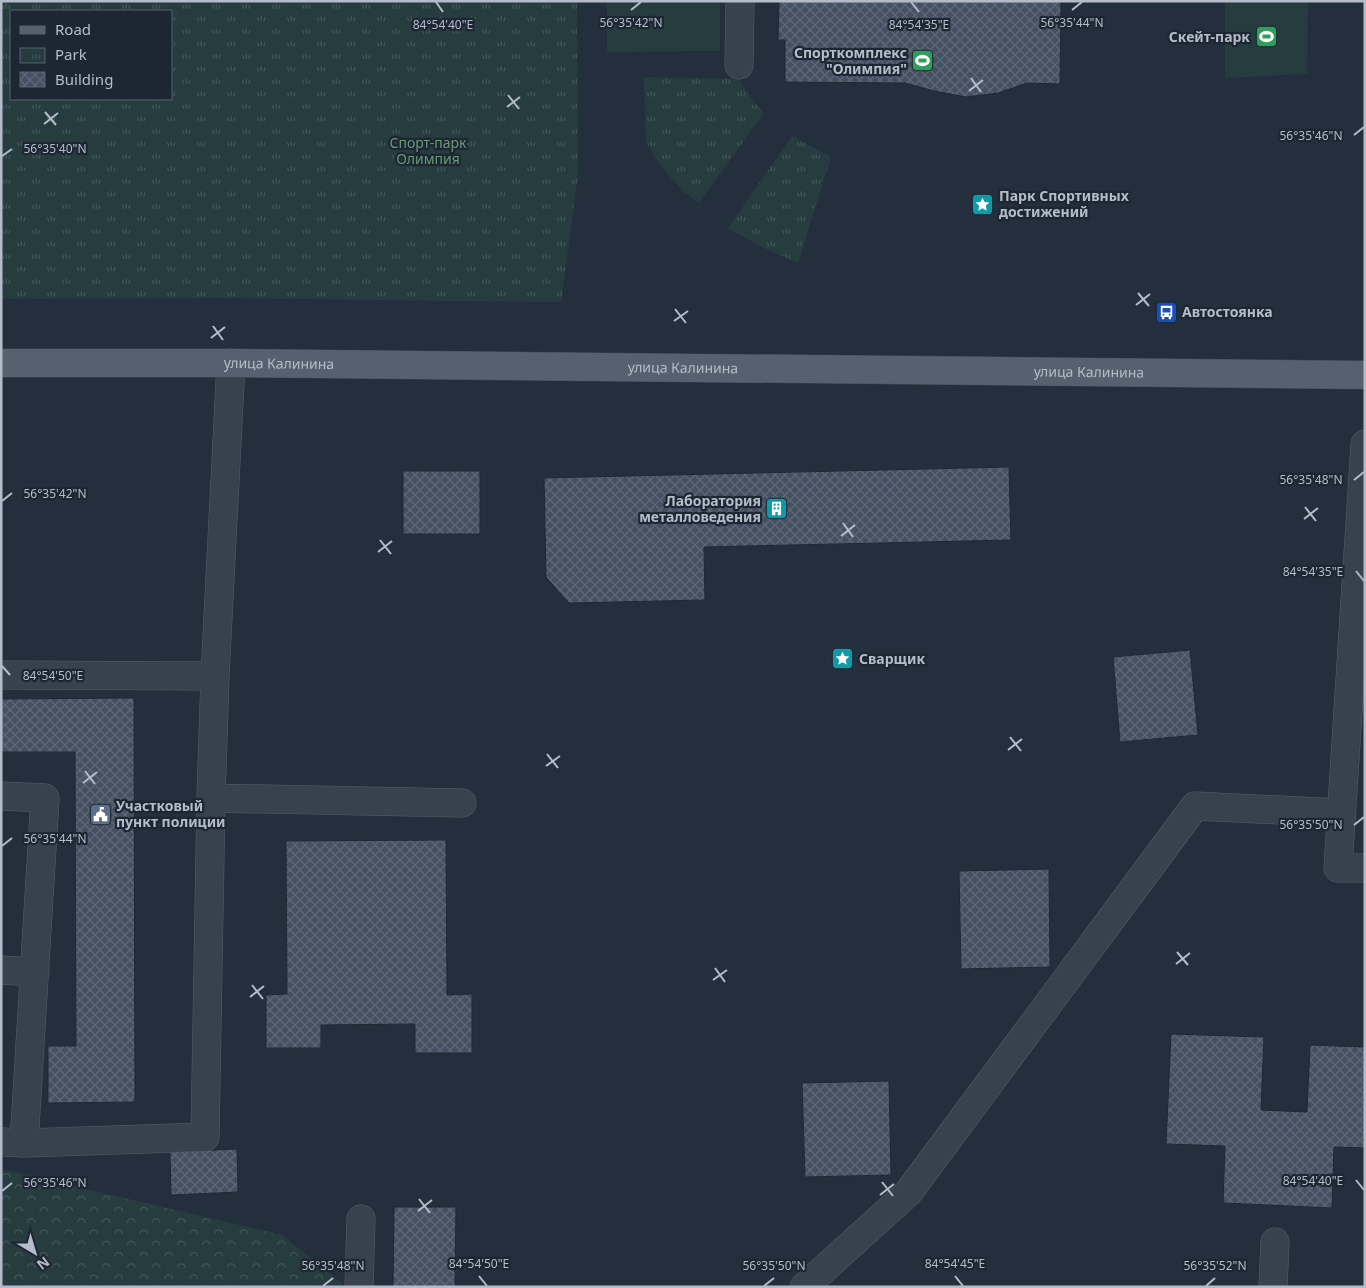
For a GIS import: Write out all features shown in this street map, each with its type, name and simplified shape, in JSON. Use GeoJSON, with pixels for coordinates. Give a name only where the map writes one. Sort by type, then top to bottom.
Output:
{"type":"FeatureCollection","features":[{"type":"Feature","properties":{"kind":"main road","name":"улица Калинина"},"geometry":{"type":"LineString","coordinates":[[1,362],[1365,375]]}},
{"type":"Feature","properties":{"kind":"lane"},"geometry":{"type":"LineString","coordinates":[[739,65],[740,1]]}},
{"type":"Feature","properties":{"kind":"lane"},"geometry":{"type":"LineString","coordinates":[[1,796],[46,798],[35,972],[13,1142],[206,1137],[211,798],[230,363]]}},
{"type":"Feature","properties":{"kind":"lane"},"geometry":{"type":"LineString","coordinates":[[1365,444],[1338,868],[1365,868]]}},
{"type":"Feature","properties":{"kind":"lane"},"geometry":{"type":"LineString","coordinates":[[1,675],[215,676]]}},
{"type":"Feature","properties":{"kind":"lane"},"geometry":{"type":"LineString","coordinates":[[211,798],[462,804]]}},
{"type":"Feature","properties":{"kind":"lane"},"geometry":{"type":"LineString","coordinates":[[804,1287],[908,1193],[1195,806],[1341,813]]}},
{"type":"Feature","properties":{"kind":"lane"},"geometry":{"type":"LineString","coordinates":[[1,970],[35,972]]}},
{"type":"Feature","properties":{"kind":"lane"},"geometry":{"type":"LineString","coordinates":[[359,1287],[360,1219]]}},
{"type":"Feature","properties":{"kind":"lane"},"geometry":{"type":"LineString","coordinates":[[1273,1287],[1275,1242]]}},
{"type":"Feature","properties":{"kind":"green space","name":"Спорт-парк Олимпия"},"geometry":{"type":"Polygon","coordinates":[[[1,1],[577,1],[578,174],[561,302],[221,298],[1,299],[1,1]]]}},
{"type":"Feature","properties":{"kind":"green space"},"geometry":{"type":"Polygon","coordinates":[[[607,1],[720,1],[720,51],[607,52],[607,1]]]}},
{"type":"Feature","properties":{"kind":"green space","name":"Скейт-парк"},"geometry":{"type":"Polygon","coordinates":[[[1225,1],[1308,1],[1307,74],[1225,78],[1225,1]]]}},
{"type":"Feature","properties":{"kind":"green space"},"geometry":{"type":"Polygon","coordinates":[[[644,77],[739,79],[753,101],[764,113],[699,203],[682,190],[660,165],[646,141],[644,77]]]}},
{"type":"Feature","properties":{"kind":"green space"},"geometry":{"type":"Polygon","coordinates":[[[792,136],[831,157],[798,263],[760,246],[728,228],[792,136]]]}},
{"type":"Feature","properties":{"kind":"green space"},"geometry":{"type":"Polygon","coordinates":[[[1,1169],[282,1235],[342,1283],[342,1287],[1,1287],[1,1169]]]}},
{"type":"Feature","properties":{"kind":"building","name":"Спорткомплекс \"Олимпия\""},"geometry":{"type":"Polygon","coordinates":[[[779,1],[1061,1],[1060,84],[1027,83],[998,93],[966,97],[905,83],[785,82],[785,40],[778,40],[779,1]]]}},
{"type":"Feature","properties":{"kind":"building","name":"Лаборатория металловедения"},"geometry":{"type":"Polygon","coordinates":[[[1009,467],[1011,540],[704,547],[705,600],[569,603],[546,577],[544,478],[1009,467]]]}},
{"type":"Feature","properties":{"kind":"building"},"geometry":{"type":"Polygon","coordinates":[[[403,471],[480,471],[480,534],[403,534],[403,471]]]}},
{"type":"Feature","properties":{"kind":"building"},"geometry":{"type":"Polygon","coordinates":[[[1190,650],[1198,735],[1120,742],[1113,657],[1190,650]]]}},
{"type":"Feature","properties":{"kind":"building"},"geometry":{"type":"Polygon","coordinates":[[[134,698],[135,1102],[48,1103],[48,1046],[76,1046],[75,752],[1,752],[1,699],[134,698]]]}},
{"type":"Feature","properties":{"kind":"building"},"geometry":{"type":"Polygon","coordinates":[[[446,840],[447,995],[472,994],[472,1053],[415,1053],[415,1024],[321,1025],[321,1048],[266,1048],[266,995],[287,994],[286,841],[446,840]]]}},
{"type":"Feature","properties":{"kind":"building"},"geometry":{"type":"Polygon","coordinates":[[[1049,869],[1050,967],[961,969],[959,871],[1049,869]]]}},
{"type":"Feature","properties":{"kind":"building"},"geometry":{"type":"Polygon","coordinates":[[[1171,1034],[1264,1037],[1261,1110],[1307,1112],[1310,1045],[1365,1047],[1365,1148],[1334,1147],[1332,1208],[1223,1203],[1225,1146],[1166,1144],[1171,1034]]]}},
{"type":"Feature","properties":{"kind":"building"},"geometry":{"type":"Polygon","coordinates":[[[889,1081],[891,1175],[805,1177],[802,1083],[889,1081]]]}},
{"type":"Feature","properties":{"kind":"building"},"geometry":{"type":"Polygon","coordinates":[[[237,1149],[238,1192],[171,1195],[170,1152],[237,1149]]]}},
{"type":"Feature","properties":{"kind":"building"},"geometry":{"type":"Polygon","coordinates":[[[394,1207],[456,1207],[455,1287],[393,1287],[394,1207]]]}},
{"type":"Feature","properties":{"kind":"place","name":"Скейт-парк"},"geometry":{"type":"Point","coordinates":[1266,37]}},
{"type":"Feature","properties":{"kind":"place","name":"Спорткомплекс \"Олимпия\""},"geometry":{"type":"Point","coordinates":[923,61]}},
{"type":"Feature","properties":{"kind":"place","name":"Парк Спортивных достижений"},"geometry":{"type":"Point","coordinates":[983,204]}},
{"type":"Feature","properties":{"kind":"place","name":"Автостоянка"},"geometry":{"type":"Point","coordinates":[1166,312]}},
{"type":"Feature","properties":{"kind":"place","name":"Лаборатория металловедения"},"geometry":{"type":"Point","coordinates":[777,509]}},
{"type":"Feature","properties":{"kind":"place","name":"Сварщик"},"geometry":{"type":"Point","coordinates":[843,659]}},
{"type":"Feature","properties":{"kind":"place","name":"Участковый пункт полиции"},"geometry":{"type":"Point","coordinates":[100,814]}}]}
